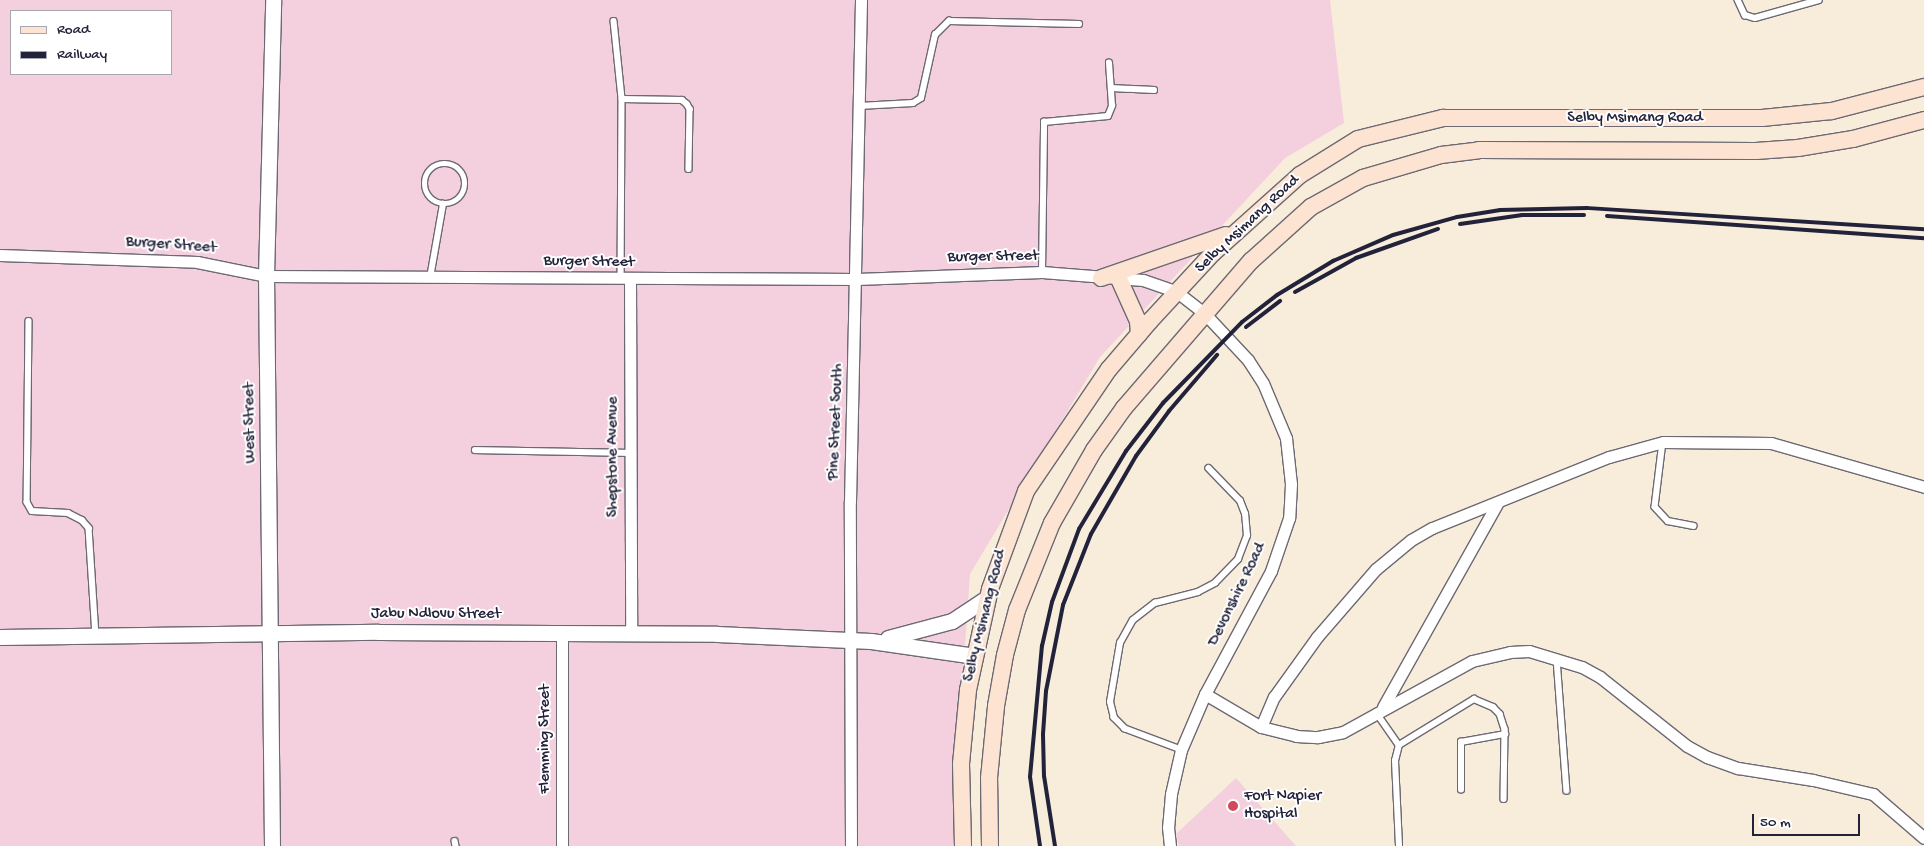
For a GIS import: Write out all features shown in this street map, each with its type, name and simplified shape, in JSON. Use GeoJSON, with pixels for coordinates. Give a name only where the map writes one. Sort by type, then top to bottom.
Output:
{"type":"FeatureCollection","features":[{"type":"Feature","properties":{"kind":"main road","name":"Selby Msimang Road"},"geometry":{"type":"LineString","coordinates":[[963,846],[960,825],[960,764],[968,690],[988,597],[1006,539],[1026,491],[1098,384],[1139,334],[1237,230],[1300,175],[1358,139],[1413,123],[1443,118],[1762,118],[1832,111],[1924,86]]}},
{"type":"Feature","properties":{"kind":"main road","name":"Selby Msimang Road"},"geometry":{"type":"LineString","coordinates":[[990,846],[989,778],[996,706],[1005,655],[1032,570],[1052,524],[1094,450],[1124,408],[1251,261],[1311,207],[1363,178],[1402,165],[1479,150],[1756,151],[1798,148],[1853,139],[1924,120]]}},
{"type":"Feature","properties":{"kind":"main road"},"geometry":{"type":"LineString","coordinates":[[1101,278],[1143,261],[1194,248],[1237,230]]}},
{"type":"Feature","properties":{"kind":"main road"},"geometry":{"type":"LineString","coordinates":[[1119,278],[1138,321],[1139,334]]}},
{"type":"Feature","properties":{"kind":"street","name":"West Street"},"geometry":{"type":"LineString","coordinates":[[272,846],[266,276],[273,0]]}},
{"type":"Feature","properties":{"kind":"street","name":"Pine Street South"},"geometry":{"type":"LineString","coordinates":[[851,846],[850,501],[857,279],[861,0]]}},
{"type":"Feature","properties":{"kind":"street","name":"Burger Street"},"geometry":{"type":"LineString","coordinates":[[0,255],[197,262],[266,276],[625,280],[857,279],[1042,272],[1143,280],[1177,292]]}},
{"type":"Feature","properties":{"kind":"street","name":"Shepstone Avenue"},"geometry":{"type":"LineString","coordinates":[[625,280],[630,453],[631,633]]}},
{"type":"Feature","properties":{"kind":"street","name":"Devonshire Road"},"geometry":{"type":"LineString","coordinates":[[1170,846],[1168,827],[1171,794],[1181,750],[1205,694],[1272,571],[1288,518],[1290,484],[1286,438],[1264,383],[1248,360],[1206,315],[1177,292]]}},
{"type":"Feature","properties":{"kind":"street"},"geometry":{"type":"LineString","coordinates":[[1261,727],[1274,697],[1302,657],[1376,569],[1411,540],[1498,502],[1609,458],[1663,442],[1771,443],[1924,486]]}},
{"type":"Feature","properties":{"kind":"street"},"geometry":{"type":"LineString","coordinates":[[1379,710],[1498,502]]}},
{"type":"Feature","properties":{"kind":"street","name":"Jabu Ndlovu Street"},"geometry":{"type":"LineString","coordinates":[[871,641],[952,620],[988,597]]}},
{"type":"Feature","properties":{"kind":"street","name":"Jabu Ndlovu Street"},"geometry":{"type":"LineString","coordinates":[[0,638],[270,633],[717,634],[871,641],[975,656]]}},
{"type":"Feature","properties":{"kind":"street","name":"Flemming Street"},"geometry":{"type":"LineString","coordinates":[[562,633],[562,846]]}},
{"type":"Feature","properties":{"kind":"street"},"geometry":{"type":"LineString","coordinates":[[1205,694],[1261,727],[1296,736],[1318,737],[1342,732],[1379,710],[1472,661],[1493,654],[1529,652],[1557,659],[1600,677],[1686,746],[1707,757],[1738,768],[1813,780],[1872,794],[1924,838]]}},
{"type":"Feature","properties":{"kind":"lane"},"geometry":{"type":"LineString","coordinates":[[1738,0],[1745,15],[1755,18],[1819,0]]}},
{"type":"Feature","properties":{"kind":"lane"},"geometry":{"type":"LineString","coordinates":[[614,21],[622,99],[625,280]]}},
{"type":"Feature","properties":{"kind":"lane"},"geometry":{"type":"LineString","coordinates":[[859,106],[913,103],[921,98],[935,35],[949,21],[1079,24]]}},
{"type":"Feature","properties":{"kind":"lane"},"geometry":{"type":"LineString","coordinates":[[1042,272],[1044,122],[1108,116],[1112,112],[1109,63]]}},
{"type":"Feature","properties":{"kind":"lane"},"geometry":{"type":"LineString","coordinates":[[1111,88],[1154,90]]}},
{"type":"Feature","properties":{"kind":"lane"},"geometry":{"type":"LineString","coordinates":[[622,99],[682,100],[687,104],[690,110],[689,169]]}},
{"type":"Feature","properties":{"kind":"lane"},"geometry":{"type":"LineString","coordinates":[[447,164],[458,169],[464,180],[463,192],[455,201],[443,204],[431,199],[425,188],[426,176],[434,166],[447,164]]}},
{"type":"Feature","properties":{"kind":"lane"},"geometry":{"type":"LineString","coordinates":[[430,278],[443,204]]}},
{"type":"Feature","properties":{"kind":"lane"},"geometry":{"type":"LineString","coordinates":[[29,322],[27,502],[32,511],[68,513],[82,520],[89,528],[96,637]]}},
{"type":"Feature","properties":{"kind":"lane"},"geometry":{"type":"LineString","coordinates":[[1663,442],[1655,507],[1668,521],[1694,526]]}},
{"type":"Feature","properties":{"kind":"lane"},"geometry":{"type":"LineString","coordinates":[[474,450],[630,453]]}},
{"type":"Feature","properties":{"kind":"lane"},"geometry":{"type":"LineString","coordinates":[[1181,750],[1125,729],[1114,718],[1110,702],[1120,643],[1133,620],[1155,603],[1198,592],[1215,582],[1238,559],[1247,536],[1240,501],[1209,469]]}},
{"type":"Feature","properties":{"kind":"lane"},"geometry":{"type":"LineString","coordinates":[[1557,659],[1567,791]]}},
{"type":"Feature","properties":{"kind":"lane"},"geometry":{"type":"LineString","coordinates":[[1398,846],[1394,761],[1399,745],[1474,699],[1493,707],[1500,714],[1505,734],[1504,799]]}},
{"type":"Feature","properties":{"kind":"lane"},"geometry":{"type":"LineString","coordinates":[[1379,710],[1399,745]]}},
{"type":"Feature","properties":{"kind":"lane"},"geometry":{"type":"LineString","coordinates":[[1461,790],[1461,742],[1505,734]]}},
{"type":"Feature","properties":{"kind":"shaded area"},"geometry":{"type":"Polygon","coordinates":[[[0,0],[1330,0],[1344,123],[1285,158],[1100,357],[970,574],[954,804],[960,846],[0,846],[0,0]]]}},
{"type":"Feature","properties":{"kind":"shaded area","name":"Fort Napier Hospital"},"geometry":{"type":"Polygon","coordinates":[[[1236,778],[1296,846],[1179,846],[1176,834],[1236,778]]]}},
{"type":"Feature","properties":{"kind":"railway"},"geometry":{"type":"LineString","coordinates":[[1040,846],[1030,777],[1042,646],[1052,602],[1079,529],[1126,451],[1163,403],[1242,322],[1277,295],[1333,261],[1393,235],[1457,217],[1500,210],[1587,208],[1924,229]]}},
{"type":"Feature","properties":{"kind":"railway"},"geometry":{"type":"LineString","coordinates":[[1460,224],[1522,215],[1584,215]]}},
{"type":"Feature","properties":{"kind":"railway"},"geometry":{"type":"LineString","coordinates":[[1607,216],[1924,238]]}},
{"type":"Feature","properties":{"kind":"railway"},"geometry":{"type":"LineString","coordinates":[[1295,292],[1356,258],[1438,229]]}},
{"type":"Feature","properties":{"kind":"railway"},"geometry":{"type":"LineString","coordinates":[[1246,327],[1280,301]]}},
{"type":"Feature","properties":{"kind":"railway"},"geometry":{"type":"LineString","coordinates":[[1055,846],[1044,776],[1043,734],[1046,691],[1063,605],[1091,534],[1136,456],[1169,411],[1217,355]]}},
{"type":"Feature","properties":{"kind":"place","name":"Fort Napier Hospital"},"geometry":{"type":"Point","coordinates":[1233,806]}}]}
